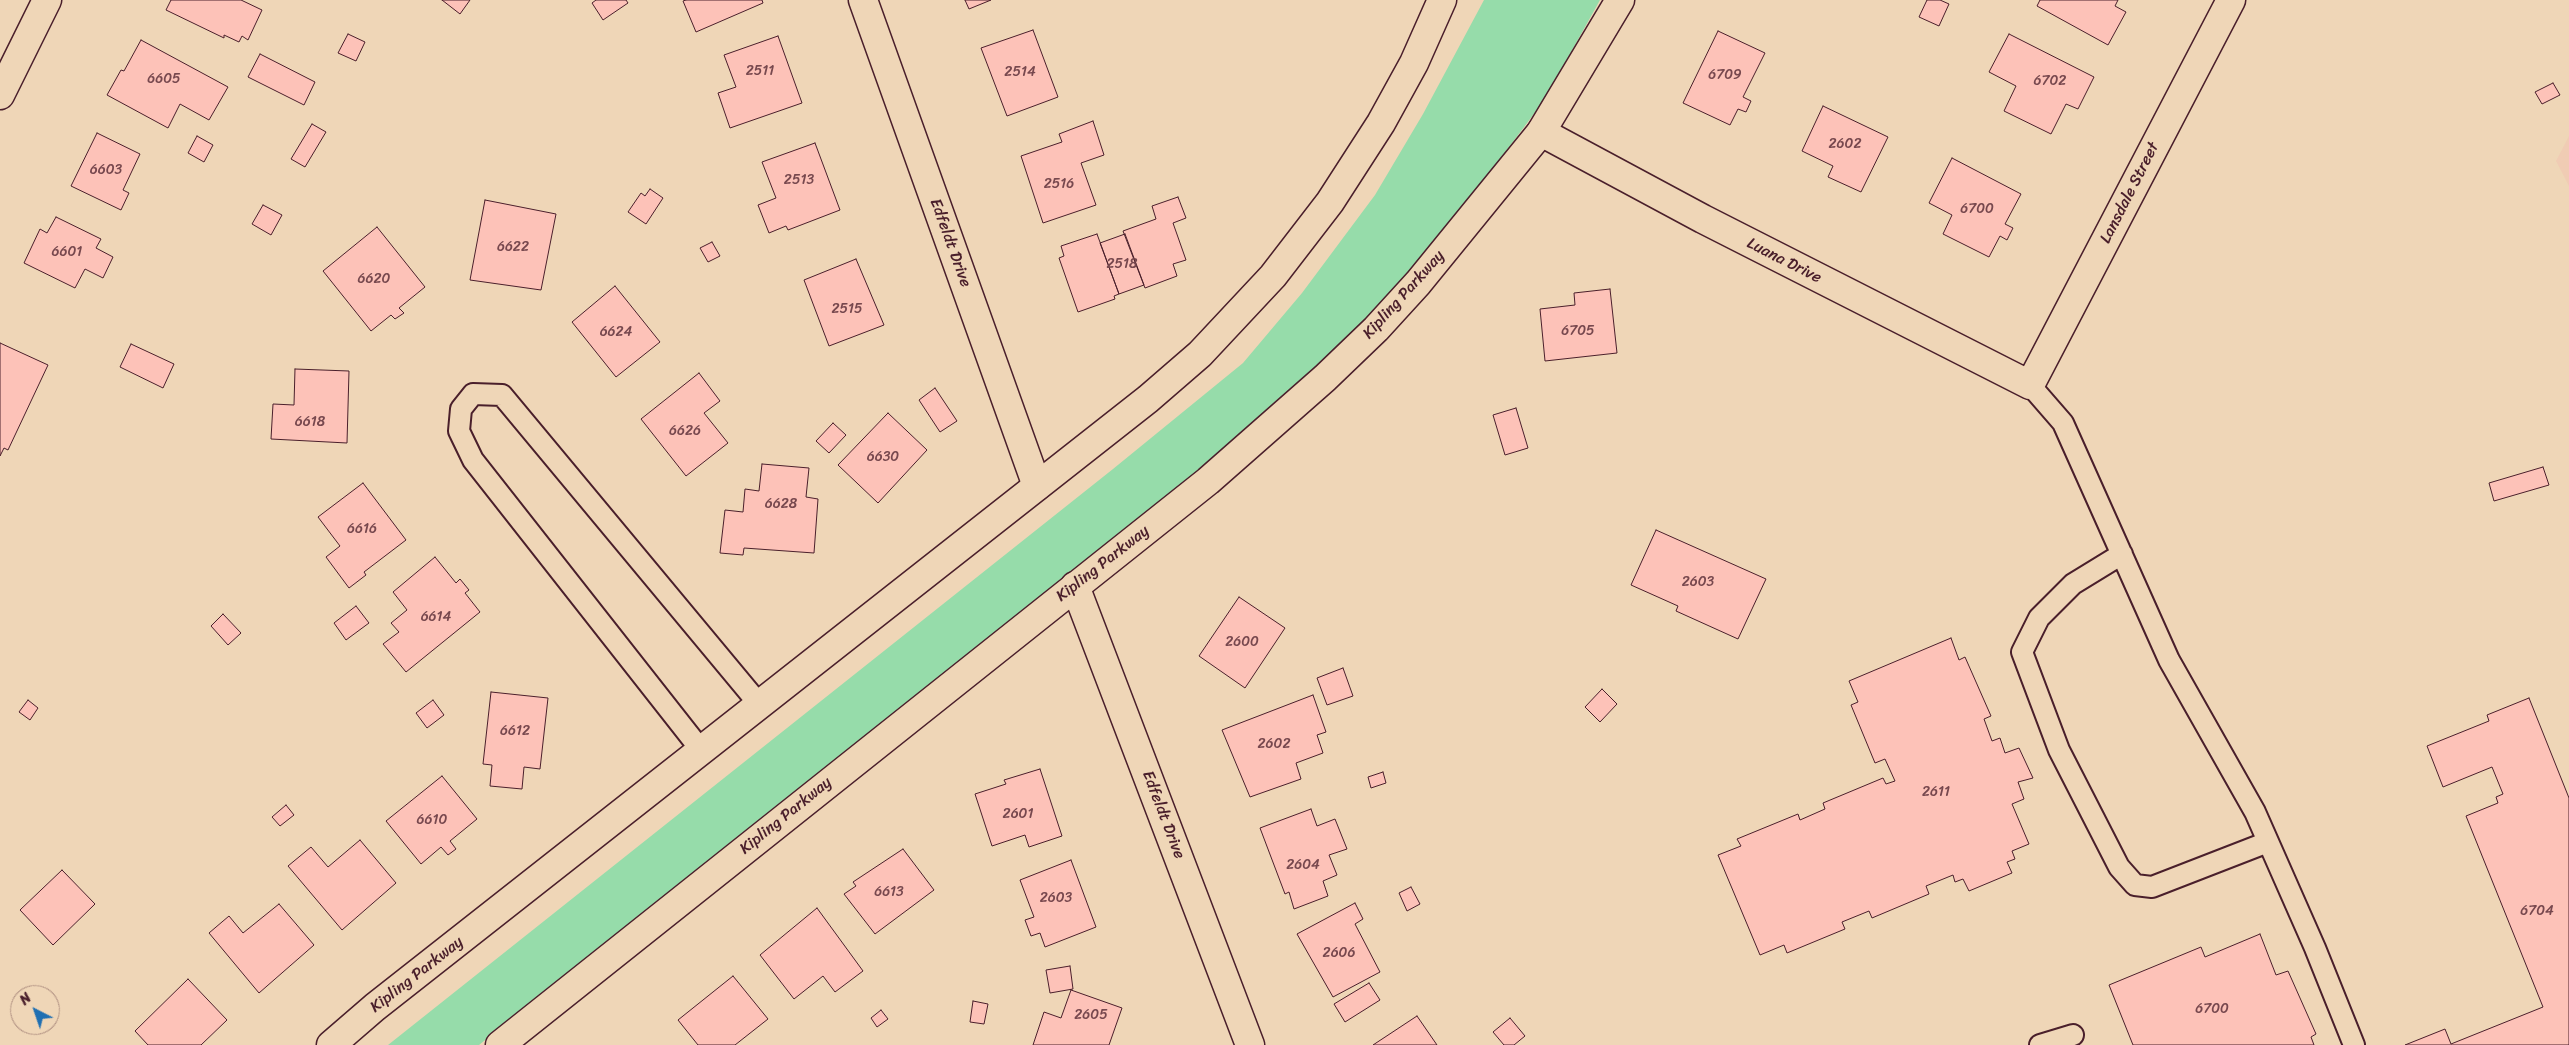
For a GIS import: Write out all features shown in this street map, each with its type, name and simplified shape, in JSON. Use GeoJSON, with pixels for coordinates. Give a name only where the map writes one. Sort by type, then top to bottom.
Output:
{"type":"FeatureCollection","features":[{"type":"Feature","properties":{"kind":"street"},"geometry":{"type":"LineString","coordinates":[[0,95],[47,0]]}},
{"type":"Feature","properties":{"kind":"street","name":"Edfeldt Drive"},"geometry":{"type":"LineString","coordinates":[[863,0],[1037,486]]}},
{"type":"Feature","properties":{"kind":"street","name":"Kipling Parkway"},"geometry":{"type":"LineString","coordinates":[[331,1045],[375,1007],[1037,486],[1200,354],[1273,276],[1330,202],[1382,123],[1414,62],[1442,0]]}},
{"type":"Feature","properties":{"kind":"street","name":"Kipling Parkway"},"geometry":{"type":"LineString","coordinates":[[500,1045],[1208,481],[1325,378],[1376,329],[1418,283],[1541,132],[1620,0]]}},
{"type":"Feature","properties":{"kind":"street","name":"Lansdale Street"},"geometry":{"type":"LineString","coordinates":[[2030,385],[2231,0]]}},
{"type":"Feature","properties":{"kind":"street","name":"Luana Drive"},"geometry":{"type":"LineString","coordinates":[[1541,132],[1703,219],[2030,385]]}},
{"type":"Feature","properties":{"kind":"street","name":"Edfeldt Drive"},"geometry":{"type":"LineString","coordinates":[[1075,586],[1250,1045]]}},
{"type":"Feature","properties":{"kind":"lane"},"geometry":{"type":"LineString","coordinates":[[2030,385],[2063,423],[2169,660],[2255,812],[2315,948],[2354,1045]]}},
{"type":"Feature","properties":{"kind":"lane"},"geometry":{"type":"LineString","coordinates":[[701,750],[473,460],[459,431],[460,409],[473,394],[502,395],[759,704]]}},
{"type":"Feature","properties":{"kind":"lane"},"geometry":{"type":"LineString","coordinates":[[2122,554],[2073,584],[2039,618],[2022,652],[2059,750],[2119,867],[2135,885],[2152,887],[2268,842]]}},
{"type":"Feature","properties":{"kind":"lane"},"geometry":{"type":"LineString","coordinates":[[2040,1045],[2073,1035]]}},
{"type":"Feature","properties":{"kind":"shaded area"},"geometry":{"type":"Polygon","coordinates":[[[2569,136],[2569,186],[2556,161],[2569,136]]]}},
{"type":"Feature","properties":{"kind":"green space"},"geometry":{"type":"Polygon","coordinates":[[[1484,0],[1600,0],[1545,99],[1432,250],[1341,344],[1161,503],[730,843],[479,1045],[388,1045],[1113,469],[1243,363],[1302,293],[1375,195],[1423,114],[1484,0]]]}},
{"type":"Feature","properties":{"kind":"building"},"geometry":{"type":"Polygon","coordinates":[[[171,0],[241,0],[262,10],[248,40],[242,36],[239,42],[224,35],[224,38],[166,10],[171,0]]]}},
{"type":"Feature","properties":{"kind":"building"},"geometry":{"type":"Polygon","coordinates":[[[442,0],[470,0],[460,14],[442,0]]]}},
{"type":"Feature","properties":{"kind":"building"},"geometry":{"type":"Polygon","coordinates":[[[596,0],[626,0],[628,3],[603,20],[592,3],[596,0]]]}},
{"type":"Feature","properties":{"kind":"building"},"geometry":{"type":"Polygon","coordinates":[[[762,0],[763,3],[696,32],[683,1],[762,0]]]}},
{"type":"Feature","properties":{"kind":"building"},"geometry":{"type":"Polygon","coordinates":[[[965,0],[991,0],[969,9],[965,0]]]}},
{"type":"Feature","properties":{"kind":"building"},"geometry":{"type":"Polygon","coordinates":[[[1927,0],[1940,0],[1949,4],[1939,26],[1919,17],[1927,0]]]}},
{"type":"Feature","properties":{"kind":"building"},"geometry":{"type":"Polygon","coordinates":[[[2040,0],[2118,0],[2115,6],[2126,12],[2108,45],[2037,6],[2040,0]]]}},
{"type":"Feature","properties":{"kind":"building"},"geometry":{"type":"Polygon","coordinates":[[[1033,30],[1058,97],[1007,116],[981,48],[1033,30]]]}},
{"type":"Feature","properties":{"kind":"building"},"geometry":{"type":"Polygon","coordinates":[[[1718,31],[1765,53],[1743,97],[1751,101],[1746,112],[1738,109],[1730,125],[1683,103],[1718,31]]]}},
{"type":"Feature","properties":{"kind":"building"},"geometry":{"type":"Polygon","coordinates":[[[348,34],[365,42],[356,61],[338,53],[348,34]]]}},
{"type":"Feature","properties":{"kind":"building"},"geometry":{"type":"Polygon","coordinates":[[[2009,34],[2094,77],[2078,109],[2066,104],[2051,134],[2004,111],[2016,86],[1989,72],[2009,34]]]}},
{"type":"Feature","properties":{"kind":"building"},"geometry":{"type":"Polygon","coordinates":[[[778,36],[802,103],[730,128],[718,93],[736,87],[724,55],[778,36]]]}},
{"type":"Feature","properties":{"kind":"building"},"geometry":{"type":"Polygon","coordinates":[[[141,40],[228,87],[209,120],[180,104],[168,128],[107,95],[121,70],[124,71],[141,40]]]}},
{"type":"Feature","properties":{"kind":"building"},"geometry":{"type":"Polygon","coordinates":[[[260,54],[315,82],[304,105],[248,77],[260,54]]]}},
{"type":"Feature","properties":{"kind":"building"},"geometry":{"type":"Polygon","coordinates":[[[2553,83],[2560,95],[2542,104],[2535,92],[2553,83]]]}},
{"type":"Feature","properties":{"kind":"building"},"geometry":{"type":"Polygon","coordinates":[[[1823,106],[1888,137],[1861,192],[1828,177],[1833,166],[1802,151],[1823,106]]]}},
{"type":"Feature","properties":{"kind":"building"},"geometry":{"type":"Polygon","coordinates":[[[1093,121],[1104,155],[1081,163],[1096,205],[1043,223],[1021,156],[1062,142],[1059,134],[1093,121]]]}},
{"type":"Feature","properties":{"kind":"building"},"geometry":{"type":"Polygon","coordinates":[[[312,124],[326,132],[305,167],[291,159],[312,124]]]}},
{"type":"Feature","properties":{"kind":"building"},"geometry":{"type":"Polygon","coordinates":[[[97,133],[140,154],[123,190],[129,193],[121,210],[71,186],[97,133]]]}},
{"type":"Feature","properties":{"kind":"building"},"geometry":{"type":"Polygon","coordinates":[[[197,136],[213,145],[204,162],[188,153],[197,136]]]}},
{"type":"Feature","properties":{"kind":"building"},"geometry":{"type":"Polygon","coordinates":[[[815,143],[840,210],[788,230],[786,226],[769,233],[758,205],[776,198],[762,162],[815,143]]]}},
{"type":"Feature","properties":{"kind":"building"},"geometry":{"type":"Polygon","coordinates":[[[1952,158],[2021,194],[2005,224],[2013,228],[2007,240],[2000,236],[1989,257],[1943,234],[1952,215],[1929,203],[1952,158]]]}},
{"type":"Feature","properties":{"kind":"building"},"geometry":{"type":"Polygon","coordinates":[[[650,189],[663,198],[646,224],[628,212],[641,193],[645,196],[650,189]]]}},
{"type":"Feature","properties":{"kind":"building"},"geometry":{"type":"Polygon","coordinates":[[[1178,197],[1186,218],[1173,223],[1186,260],[1173,264],[1177,276],[1145,288],[1123,231],[1156,219],[1152,206],[1178,197]]]}},
{"type":"Feature","properties":{"kind":"building"},"geometry":{"type":"Polygon","coordinates":[[[485,200],[556,214],[541,290],[470,280],[485,200]]]}},
{"type":"Feature","properties":{"kind":"building"},"geometry":{"type":"Polygon","coordinates":[[[263,205],[282,215],[271,235],[252,224],[263,205]]]}},
{"type":"Feature","properties":{"kind":"building"},"geometry":{"type":"Polygon","coordinates":[[[56,217],[101,239],[96,248],[113,257],[103,278],[85,269],[75,288],[24,263],[40,229],[47,233],[56,217]]]}},
{"type":"Feature","properties":{"kind":"building"},"geometry":{"type":"Polygon","coordinates":[[[377,227],[425,287],[399,308],[404,313],[395,319],[391,315],[371,331],[323,271],[377,227]]]}},
{"type":"Feature","properties":{"kind":"building"},"geometry":{"type":"Polygon","coordinates":[[[1097,234],[1119,294],[1114,296],[1115,299],[1078,312],[1059,258],[1064,256],[1061,246],[1097,234]]]}},
{"type":"Feature","properties":{"kind":"building"},"geometry":{"type":"Polygon","coordinates":[[[1125,234],[1144,285],[1119,294],[1100,243],[1125,234]]]}},
{"type":"Feature","properties":{"kind":"building"},"geometry":{"type":"Polygon","coordinates":[[[712,242],[720,256],[708,262],[700,248],[712,242]]]}},
{"type":"Feature","properties":{"kind":"building"},"geometry":{"type":"Polygon","coordinates":[[[856,259],[884,325],[829,346],[804,280],[856,259]]]}},
{"type":"Feature","properties":{"kind":"building"},"geometry":{"type":"Polygon","coordinates":[[[615,286],[660,342],[616,377],[572,322],[615,286]]]}},
{"type":"Feature","properties":{"kind":"building"},"geometry":{"type":"Polygon","coordinates":[[[1610,289],[1617,353],[1545,361],[1540,309],[1575,305],[1574,293],[1610,289]]]}},
{"type":"Feature","properties":{"kind":"building"},"geometry":{"type":"Polygon","coordinates":[[[0,343],[48,365],[8,450],[4,448],[0,456],[0,343]]]}},
{"type":"Feature","properties":{"kind":"building"},"geometry":{"type":"Polygon","coordinates":[[[131,344],[174,364],[163,388],[120,367],[131,344]]]}},
{"type":"Feature","properties":{"kind":"building"},"geometry":{"type":"Polygon","coordinates":[[[295,369],[349,371],[347,443],[271,439],[273,404],[294,405],[295,369]]]}},
{"type":"Feature","properties":{"kind":"building"},"geometry":{"type":"Polygon","coordinates":[[[699,373],[720,401],[704,413],[728,443],[686,476],[641,419],[699,373]]]}},
{"type":"Feature","properties":{"kind":"building"},"geometry":{"type":"Polygon","coordinates":[[[935,388],[957,421],[940,432],[919,400],[935,388]]]}},
{"type":"Feature","properties":{"kind":"building"},"geometry":{"type":"Polygon","coordinates":[[[1516,408],[1528,448],[1505,455],[1493,415],[1516,408]]]}},
{"type":"Feature","properties":{"kind":"building"},"geometry":{"type":"Polygon","coordinates":[[[888,413],[927,450],[878,503],[838,465],[888,413]]]}},
{"type":"Feature","properties":{"kind":"building"},"geometry":{"type":"Polygon","coordinates":[[[833,423],[846,435],[829,453],[816,441],[833,423]]]}},
{"type":"Feature","properties":{"kind":"building"},"geometry":{"type":"Polygon","coordinates":[[[762,464],[809,468],[806,497],[818,499],[814,553],[744,548],[743,555],[720,553],[725,510],[743,512],[745,489],[759,491],[762,464]]]}},
{"type":"Feature","properties":{"kind":"building"},"geometry":{"type":"Polygon","coordinates":[[[2543,467],[2549,485],[2494,501],[2489,483],[2543,467]]]}},
{"type":"Feature","properties":{"kind":"building"},"geometry":{"type":"Polygon","coordinates":[[[363,483],[406,540],[364,572],[366,575],[349,588],[326,557],[340,546],[318,517],[363,483]]]}},
{"type":"Feature","properties":{"kind":"building"},"geometry":{"type":"Polygon","coordinates":[[[1656,530],[1766,579],[1738,639],[1676,611],[1678,606],[1631,585],[1656,530]]]}},
{"type":"Feature","properties":{"kind":"building"},"geometry":{"type":"Polygon","coordinates":[[[435,557],[456,583],[460,579],[469,590],[465,593],[480,612],[406,672],[383,644],[399,632],[391,623],[407,610],[393,592],[435,557]]]}},
{"type":"Feature","properties":{"kind":"building"},"geometry":{"type":"Polygon","coordinates":[[[1239,597],[1285,628],[1245,688],[1199,656],[1239,597]]]}},
{"type":"Feature","properties":{"kind":"building"},"geometry":{"type":"Polygon","coordinates":[[[356,606],[369,623],[346,640],[334,623],[356,606]]]}},
{"type":"Feature","properties":{"kind":"building"},"geometry":{"type":"Polygon","coordinates":[[[223,614],[241,633],[228,645],[211,626],[223,614]]]}},
{"type":"Feature","properties":{"kind":"building"},"geometry":{"type":"Polygon","coordinates":[[[1951,638],[1959,660],[1965,657],[1991,716],[1984,719],[1992,741],[2000,738],[2005,753],[2019,748],[2033,778],[2018,782],[2024,799],[2012,804],[2029,844],[2012,851],[2015,859],[2007,862],[2012,873],[1969,891],[1963,879],[1955,882],[1953,875],[1926,886],[1929,894],[1872,918],[1869,911],[1842,922],[1845,929],[1787,953],[1784,945],[1760,955],[1718,855],[1741,846],[1737,839],[1798,814],[1800,820],[1825,809],[1823,803],[1883,778],[1886,784],[1895,781],[1885,759],[1875,763],[1851,705],[1858,702],[1849,681],[1951,638]]]}},
{"type":"Feature","properties":{"kind":"building"},"geometry":{"type":"Polygon","coordinates":[[[1343,668],[1353,696],[1327,705],[1317,678],[1343,668]]]}},
{"type":"Feature","properties":{"kind":"building"},"geometry":{"type":"Polygon","coordinates":[[[1602,689],[1617,704],[1600,722],[1585,707],[1602,689]]]}},
{"type":"Feature","properties":{"kind":"building"},"geometry":{"type":"Polygon","coordinates":[[[491,692],[548,698],[540,769],[524,767],[522,789],[490,786],[492,765],[483,764],[491,692]]]}},
{"type":"Feature","properties":{"kind":"building"},"geometry":{"type":"Polygon","coordinates":[[[1313,695],[1326,732],[1317,735],[1323,753],[1296,763],[1301,779],[1250,797],[1222,730],[1313,695]]]}},
{"type":"Feature","properties":{"kind":"building"},"geometry":{"type":"Polygon","coordinates":[[[2529,698],[2569,798],[2569,1045],[2405,1045],[2445,1029],[2451,1044],[2543,1007],[2466,816],[2498,803],[2496,797],[2503,794],[2492,767],[2443,787],[2427,746],[2489,721],[2487,715],[2529,698]]]}},
{"type":"Feature","properties":{"kind":"building"},"geometry":{"type":"Polygon","coordinates":[[[28,700],[38,708],[30,720],[19,712],[28,700]]]}},
{"type":"Feature","properties":{"kind":"building"},"geometry":{"type":"Polygon","coordinates":[[[433,700],[444,715],[427,728],[416,713],[433,700]]]}},
{"type":"Feature","properties":{"kind":"building"},"geometry":{"type":"Polygon","coordinates":[[[1040,769],[1062,836],[1029,847],[1025,835],[992,846],[975,794],[1006,784],[1004,780],[1040,769]]]}},
{"type":"Feature","properties":{"kind":"building"},"geometry":{"type":"Polygon","coordinates":[[[1383,772],[1386,783],[1371,788],[1368,777],[1383,772]]]}},
{"type":"Feature","properties":{"kind":"building"},"geometry":{"type":"Polygon","coordinates":[[[442,776],[477,819],[450,841],[456,849],[448,855],[441,847],[421,864],[386,821],[442,776]]]}},
{"type":"Feature","properties":{"kind":"building"},"geometry":{"type":"Polygon","coordinates":[[[286,805],[294,815],[280,826],[272,817],[286,805]]]}},
{"type":"Feature","properties":{"kind":"building"},"geometry":{"type":"Polygon","coordinates":[[[1311,809],[1317,826],[1335,819],[1347,849],[1329,855],[1337,875],[1323,881],[1328,896],[1294,909],[1289,892],[1285,894],[1260,828],[1311,809]]]}},
{"type":"Feature","properties":{"kind":"building"},"geometry":{"type":"Polygon","coordinates":[[[360,840],[396,883],[342,930],[288,866],[311,847],[328,867],[360,840]]]}},
{"type":"Feature","properties":{"kind":"building"},"geometry":{"type":"Polygon","coordinates":[[[903,849],[934,890],[875,934],[844,894],[856,886],[853,882],[903,849]]]}},
{"type":"Feature","properties":{"kind":"building"},"geometry":{"type":"Polygon","coordinates":[[[1071,860],[1096,927],[1045,947],[1040,933],[1031,936],[1025,920],[1034,917],[1020,880],[1071,860]]]}},
{"type":"Feature","properties":{"kind":"building"},"geometry":{"type":"Polygon","coordinates":[[[62,870],[95,904],[53,945],[20,910],[62,870]]]}},
{"type":"Feature","properties":{"kind":"building"},"geometry":{"type":"Polygon","coordinates":[[[1411,887],[1420,904],[1407,911],[1399,893],[1411,887]]]}},
{"type":"Feature","properties":{"kind":"building"},"geometry":{"type":"Polygon","coordinates":[[[1355,903],[1363,919],[1355,924],[1380,972],[1333,997],[1297,934],[1355,903]]]}},
{"type":"Feature","properties":{"kind":"building"},"geometry":{"type":"Polygon","coordinates":[[[279,904],[314,945],[259,993],[209,933],[229,916],[243,933],[279,904]]]}},
{"type":"Feature","properties":{"kind":"building"},"geometry":{"type":"Polygon","coordinates":[[[817,908],[863,971],[835,992],[823,976],[794,999],[760,955],[817,908]]]}},
{"type":"Feature","properties":{"kind":"building"},"geometry":{"type":"Polygon","coordinates":[[[2260,934],[2276,975],[2288,971],[2316,1034],[2311,1037],[2314,1045],[2133,1045],[2109,985],[2201,947],[2205,957],[2260,934]]]}},
{"type":"Feature","properties":{"kind":"building"},"geometry":{"type":"Polygon","coordinates":[[[1070,966],[1073,989],[1050,993],[1046,970],[1070,966]]]}},
{"type":"Feature","properties":{"kind":"building"},"geometry":{"type":"Polygon","coordinates":[[[733,976],[768,1019],[735,1045],[698,1045],[678,1020],[733,976]]]}},
{"type":"Feature","properties":{"kind":"building"},"geometry":{"type":"Polygon","coordinates":[[[188,979],[227,1020],[201,1045],[148,1045],[135,1031],[188,979]]]}},
{"type":"Feature","properties":{"kind":"building"},"geometry":{"type":"Polygon","coordinates":[[[1369,983],[1380,1000],[1345,1022],[1334,1004],[1369,983]]]}},
{"type":"Feature","properties":{"kind":"building"},"geometry":{"type":"Polygon","coordinates":[[[1071,990],[1122,1008],[1109,1045],[1033,1045],[1044,1012],[1061,1018],[1071,990]]]}},
{"type":"Feature","properties":{"kind":"building"},"geometry":{"type":"Polygon","coordinates":[[[973,1001],[988,1004],[984,1024],[970,1022],[973,1001]]]}},
{"type":"Feature","properties":{"kind":"building"},"geometry":{"type":"Polygon","coordinates":[[[881,1010],[888,1019],[877,1027],[871,1018],[881,1010]]]}},
{"type":"Feature","properties":{"kind":"building"},"geometry":{"type":"Polygon","coordinates":[[[1417,1016],[1437,1045],[1373,1045],[1417,1016]]]}},
{"type":"Feature","properties":{"kind":"building"},"geometry":{"type":"Polygon","coordinates":[[[1510,1018],[1525,1036],[1514,1045],[1504,1045],[1493,1032],[1510,1018]]]}}]}
